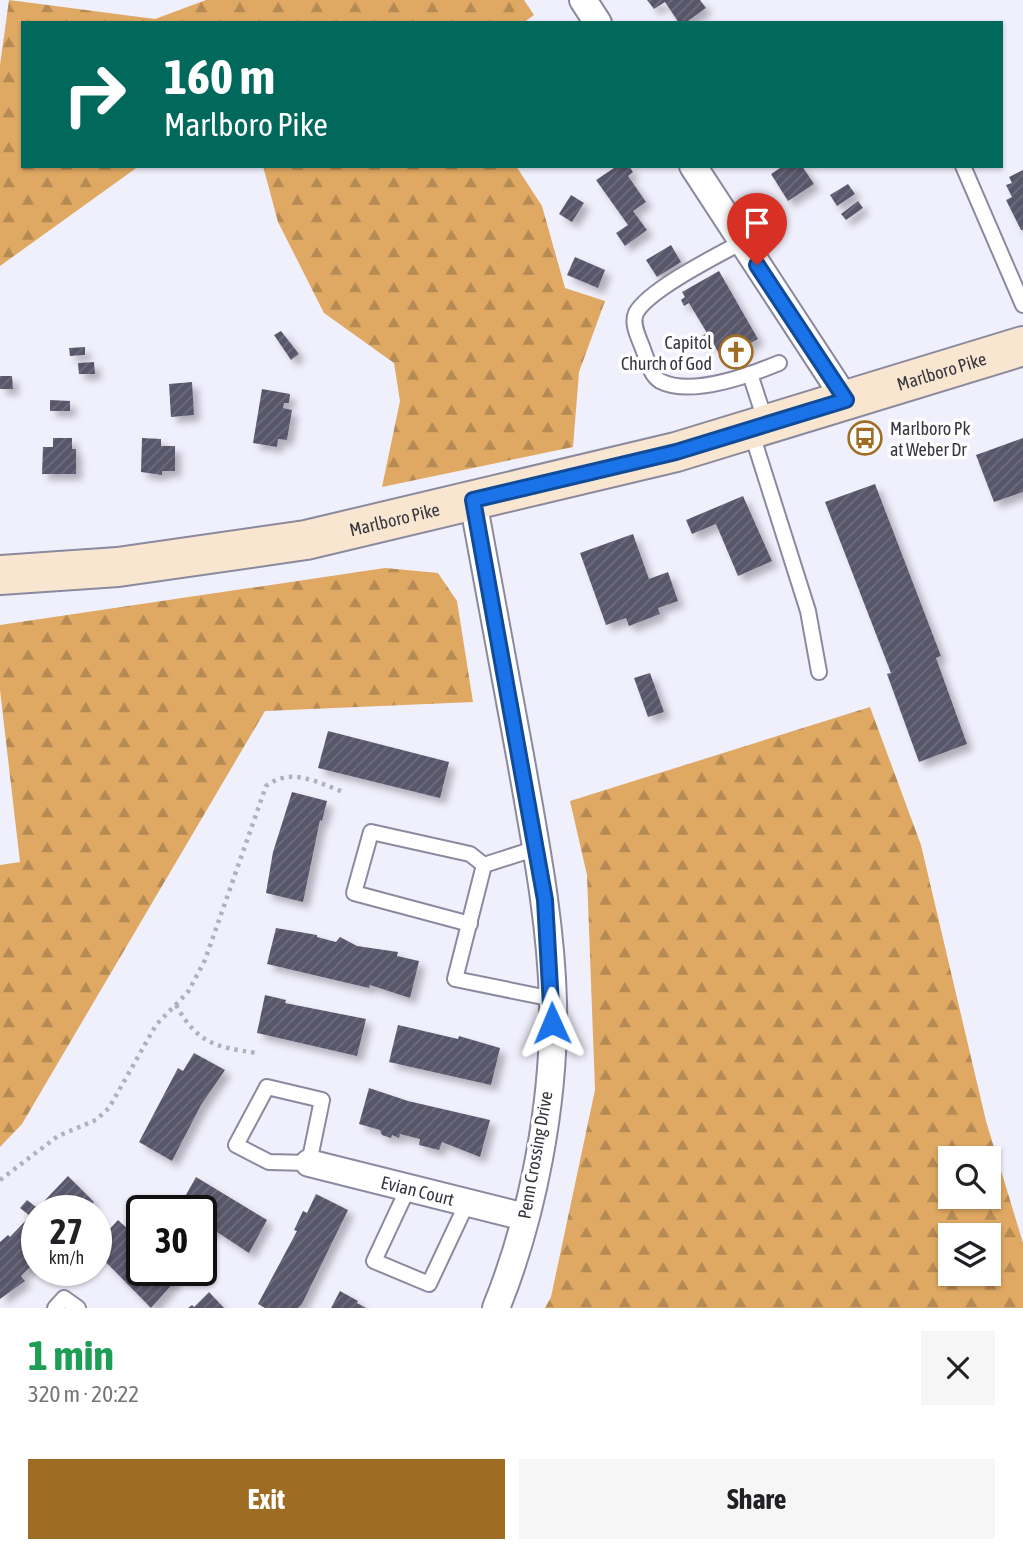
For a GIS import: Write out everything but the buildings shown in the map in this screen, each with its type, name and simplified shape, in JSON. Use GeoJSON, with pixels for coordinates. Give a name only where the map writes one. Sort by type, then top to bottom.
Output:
{"type":"FeatureCollection","features":[{"type":"Feature","properties":{"kind":"main road","name":"Marlboro Pike"},"geometry":{"type":"LineString","coordinates":[[0,575],[118,567],[306,540],[676,452],[1023,346]]}},
{"type":"Feature","properties":{"kind":"street"},"geometry":{"type":"LineString","coordinates":[[583,0],[597,21]]}},
{"type":"Feature","properties":{"kind":"street"},"geometry":{"type":"LineString","coordinates":[[694,168],[846,400]]}},
{"type":"Feature","properties":{"kind":"street","name":"Penn Crossing Drive"},"geometry":{"type":"LineString","coordinates":[[473,500],[537,848],[548,926],[552,999],[552,1044],[546,1102],[525,1217],[496,1308]]}},
{"type":"Feature","properties":{"kind":"street","name":"Evian Court"},"geometry":{"type":"LineString","coordinates":[[309,1163],[525,1217]]}},
{"type":"Feature","properties":{"kind":"lane"},"geometry":{"type":"LineString","coordinates":[[964,168],[1023,305]]}},
{"type":"Feature","properties":{"kind":"lane"},"geometry":{"type":"LineString","coordinates":[[743,242],[649,298],[635,315],[635,328],[653,374],[660,381],[672,384],[722,384],[779,363]]}},
{"type":"Feature","properties":{"kind":"lane"},"geometry":{"type":"LineString","coordinates":[[750,374],[758,425],[808,611],[819,672]]}},
{"type":"Feature","properties":{"kind":"lane"},"geometry":{"type":"LineString","coordinates":[[470,923],[354,893],[371,832],[470,853],[484,865]]}},
{"type":"Feature","properties":{"kind":"lane"},"geometry":{"type":"LineString","coordinates":[[484,865],[537,848]]}},
{"type":"Feature","properties":{"kind":"lane"},"geometry":{"type":"LineString","coordinates":[[484,865],[455,979],[552,999]]}},
{"type":"Feature","properties":{"kind":"lane"},"geometry":{"type":"LineString","coordinates":[[267,1087],[321,1100],[309,1163],[269,1163],[236,1145],[267,1087]]}},
{"type":"Feature","properties":{"kind":"lane"},"geometry":{"type":"LineString","coordinates":[[409,1186],[374,1261],[429,1284],[467,1203]]}},
{"type":"Feature","properties":{"kind":"lane"},"geometry":{"type":"LineString","coordinates":[[55,1308],[64,1298],[78,1308]]}},
{"type":"Feature","properties":{"kind":"path"},"geometry":{"type":"LineString","coordinates":[[0,1180],[58,1136],[96,1120],[109,1108],[156,1025],[188,992],[205,960],[266,786],[278,777],[304,777],[343,792]]}},
{"type":"Feature","properties":{"kind":"path"},"geometry":{"type":"LineString","coordinates":[[176,1005],[197,1036],[222,1048],[257,1053]]}},
{"type":"Feature","properties":{"kind":"green space"},"geometry":{"type":"Polygon","coordinates":[[[9,0],[155,19],[206,0],[524,0],[534,15],[526,21],[21,21],[21,168],[136,168],[0,266],[0,65],[9,0]]]}},
{"type":"Feature","properties":{"kind":"green space"},"geometry":{"type":"Polygon","coordinates":[[[264,168],[517,168],[542,206],[565,288],[605,301],[579,372],[573,447],[382,487],[400,401],[394,363],[324,313],[278,222],[264,168]]]}},
{"type":"Feature","properties":{"kind":"green space"},"geometry":{"type":"Polygon","coordinates":[[[385,568],[438,573],[457,601],[473,702],[265,711],[22,1124],[0,1147],[0,865],[20,862],[0,690],[0,625],[385,568]]]}},
{"type":"Feature","properties":{"kind":"green space"},"geometry":{"type":"Polygon","coordinates":[[[870,707],[921,845],[994,1146],[938,1146],[938,1209],[1001,1209],[1001,1170],[1023,1243],[1023,1308],[545,1308],[551,1297],[595,1090],[587,875],[570,801],[870,707]]]}},
{"type":"Feature","properties":{"kind":"place","name":"Capitol Church of God"},"geometry":{"type":"Point","coordinates":[736,352]}},
{"type":"Feature","properties":{"kind":"place","name":"Marlboro Pk at Weber Dr"},"geometry":{"type":"Point","coordinates":[865,438]}},
{"type":"Feature","properties":{"kind":"route"},"geometry":{"type":"LineString","coordinates":[[552,1023],[553,1001],[545,900],[473,500],[676,452],[846,400],[757,265]]}}]}
